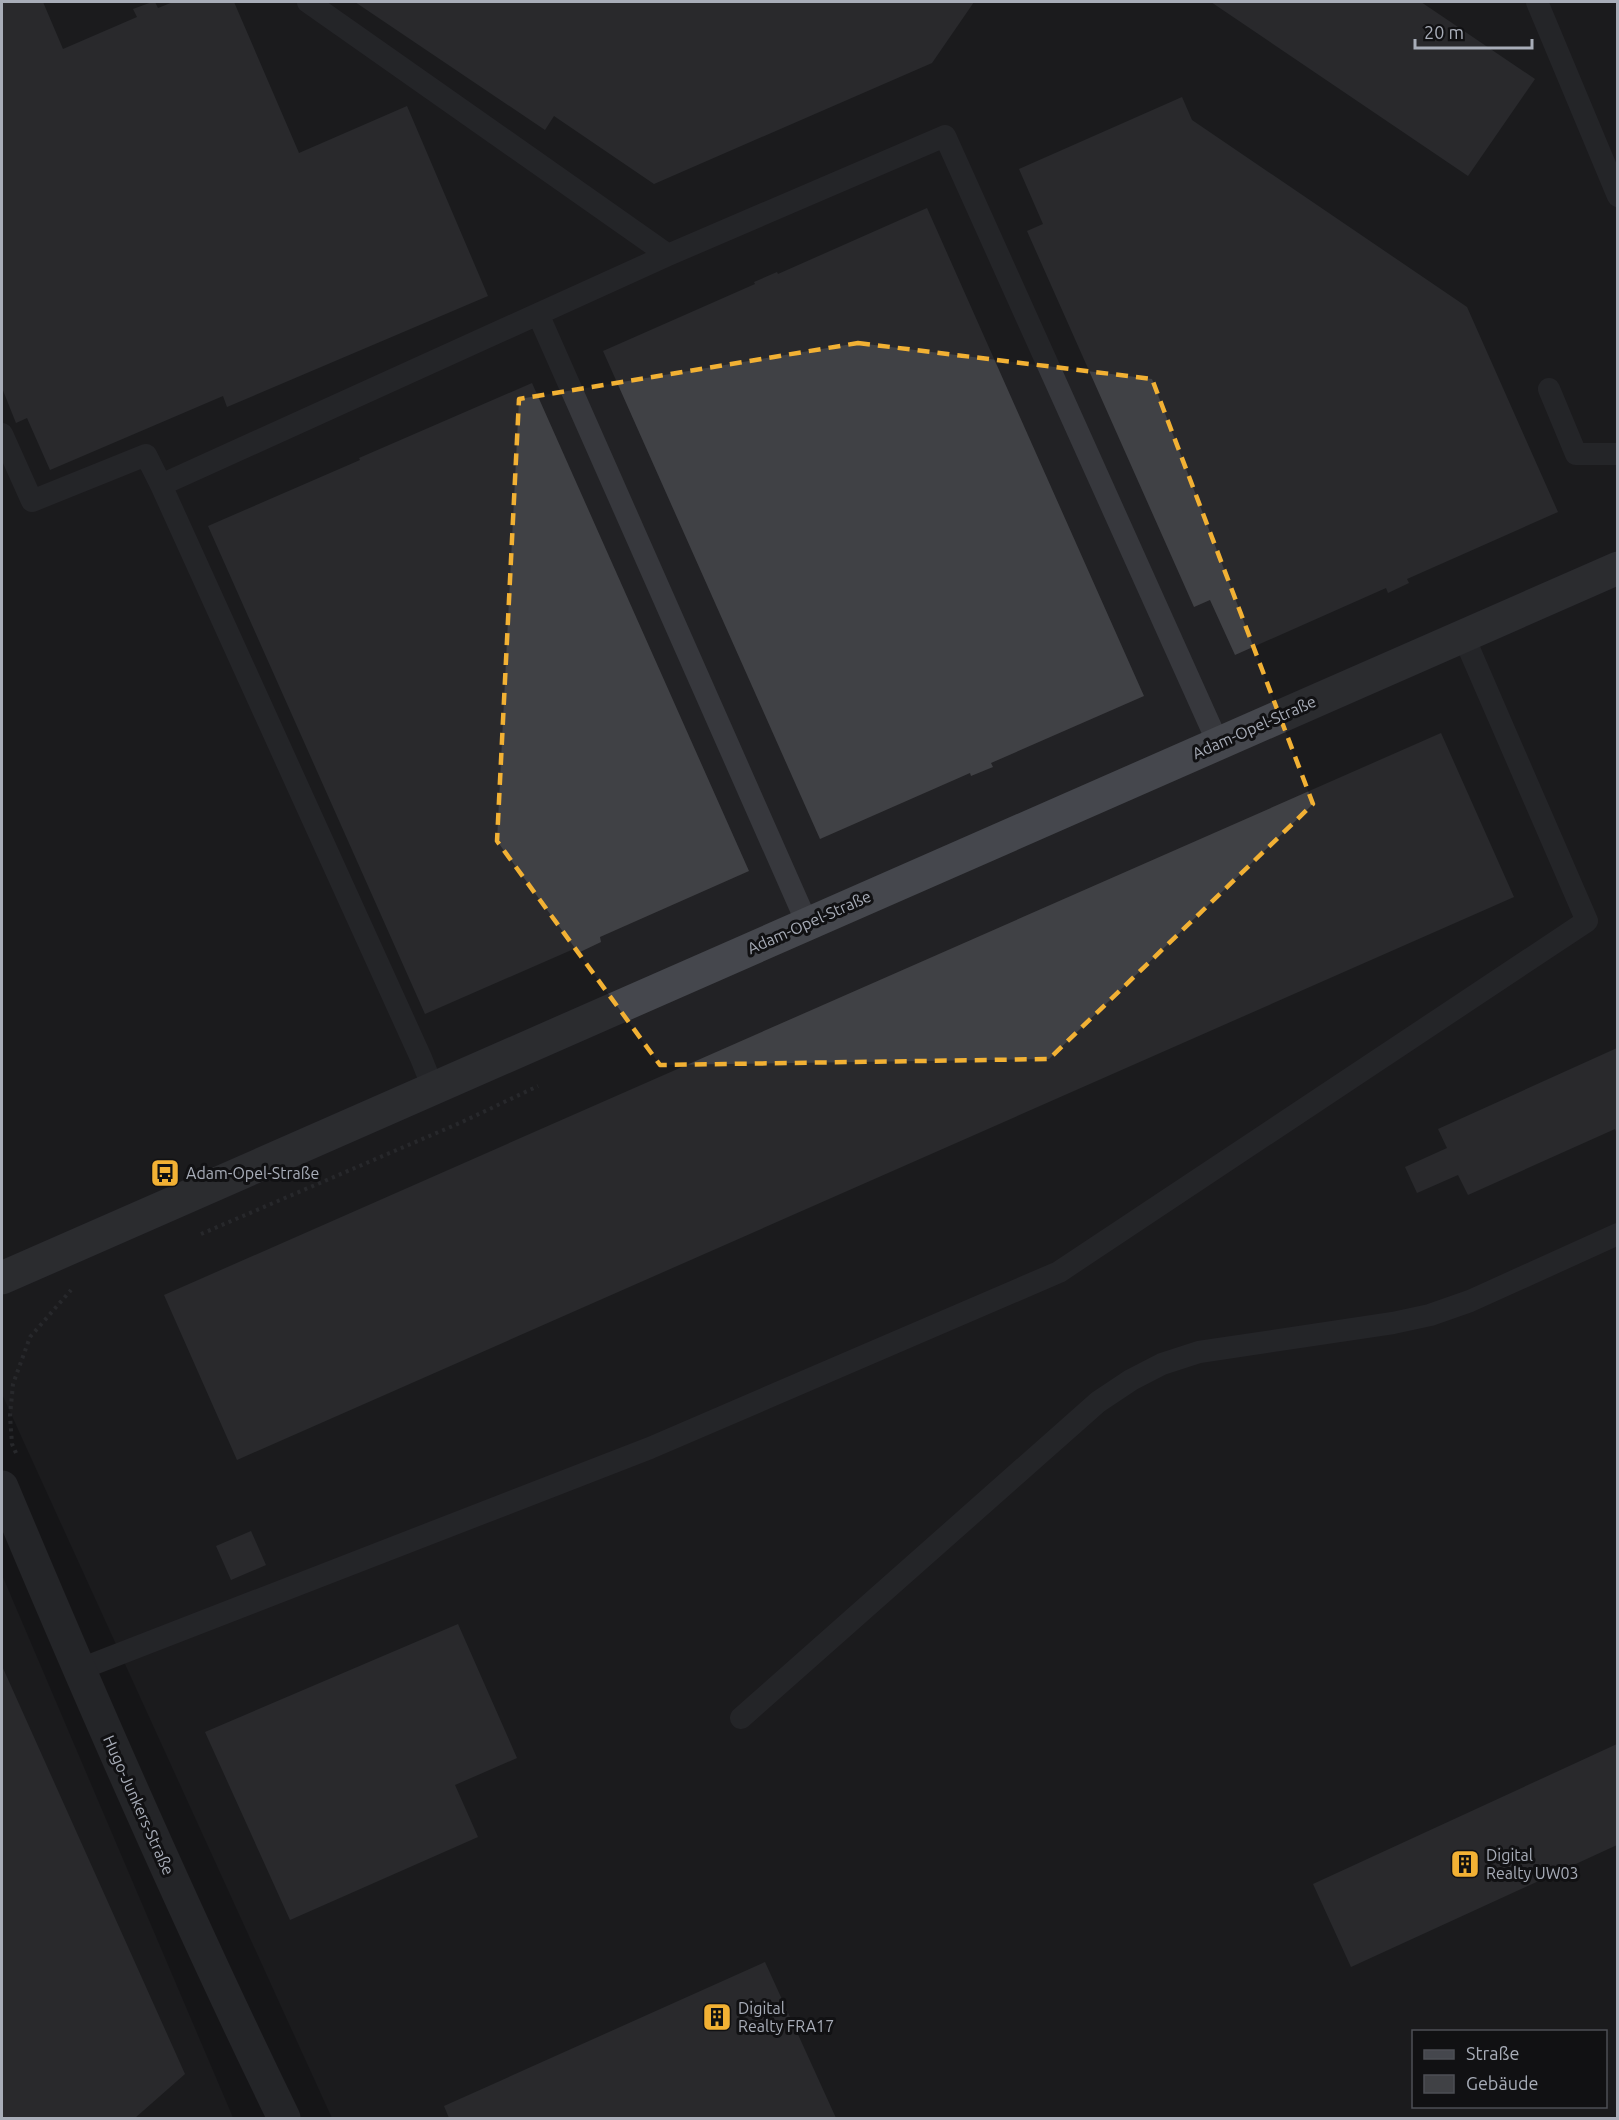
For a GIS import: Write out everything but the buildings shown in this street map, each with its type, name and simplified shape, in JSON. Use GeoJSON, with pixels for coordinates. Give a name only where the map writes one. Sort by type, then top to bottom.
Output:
{"type":"FeatureCollection","features":[{"type":"Feature","properties":{"kind":"main road","name":"Adam-Opel-Straße"},"geometry":{"type":"LineString","coordinates":[[2,1278],[1617,568]]}},
{"type":"Feature","properties":{"kind":"street","name":"Hugo-Junkers-Straße"},"geometry":{"type":"LineString","coordinates":[[2,1487],[78,1670],[284,2118]]}},
{"type":"Feature","properties":{"kind":"lane"},"geometry":{"type":"LineString","coordinates":[[308,2],[669,255]]}},
{"type":"Feature","properties":{"kind":"lane"},"geometry":{"type":"LineString","coordinates":[[1537,2],[1617,196]]}},
{"type":"Feature","properties":{"kind":"lane"},"geometry":{"type":"LineString","coordinates":[[161,485],[669,255],[945,136],[1218,743]]}},
{"type":"Feature","properties":{"kind":"lane"},"geometry":{"type":"LineString","coordinates":[[538,314],[807,923]]}},
{"type":"Feature","properties":{"kind":"lane"},"geometry":{"type":"LineString","coordinates":[[1549,389],[1576,454],[1617,454]]}},
{"type":"Feature","properties":{"kind":"lane"},"geometry":{"type":"LineString","coordinates":[[2,434],[32,501],[147,455],[433,1088]]}},
{"type":"Feature","properties":{"kind":"lane"},"geometry":{"type":"LineString","coordinates":[[78,1670],[650,1448],[1059,1272],[1587,921],[1462,635]]}},
{"type":"Feature","properties":{"kind":"lane"},"geometry":{"type":"LineString","coordinates":[[741,1718],[1098,1402],[1131,1380],[1162,1364],[1199,1352],[1383,1325],[1430,1315],[1470,1301],[1617,1234]]}},
{"type":"Feature","properties":{"kind":"path"},"geometry":{"type":"LineString","coordinates":[[17,1455],[12,1444],[10,1416],[13,1384],[30,1337],[71,1290]]}},
{"type":"Feature","properties":{"kind":"highlighted area"},"geometry":{"type":"Polygon","coordinates":[[[858,343],[1152,379],[1313,804],[1049,1059],[660,1065],[497,841],[519,399],[858,343]]]}},
{"type":"Feature","properties":{"kind":"shaded area"},"geometry":{"type":"Polygon","coordinates":[[[2,2],[1617,2],[1617,2118],[332,2118],[2,1394],[2,2]]]}},
{"type":"Feature","properties":{"kind":"shaded area"},"geometry":{"type":"Polygon","coordinates":[[[2,1575],[231,2113],[233,2118],[2,2118],[2,1575]]]}},
{"type":"Feature","properties":{"kind":"place","name":"Adam-Opel-Straße"},"geometry":{"type":"Point","coordinates":[165,1173]}},
{"type":"Feature","properties":{"kind":"place","name":"Digital Realty UW03"},"geometry":{"type":"Point","coordinates":[1465,1864]}},
{"type":"Feature","properties":{"kind":"place","name":"Digital Realty FRA17"},"geometry":{"type":"Point","coordinates":[717,2017]}}]}
